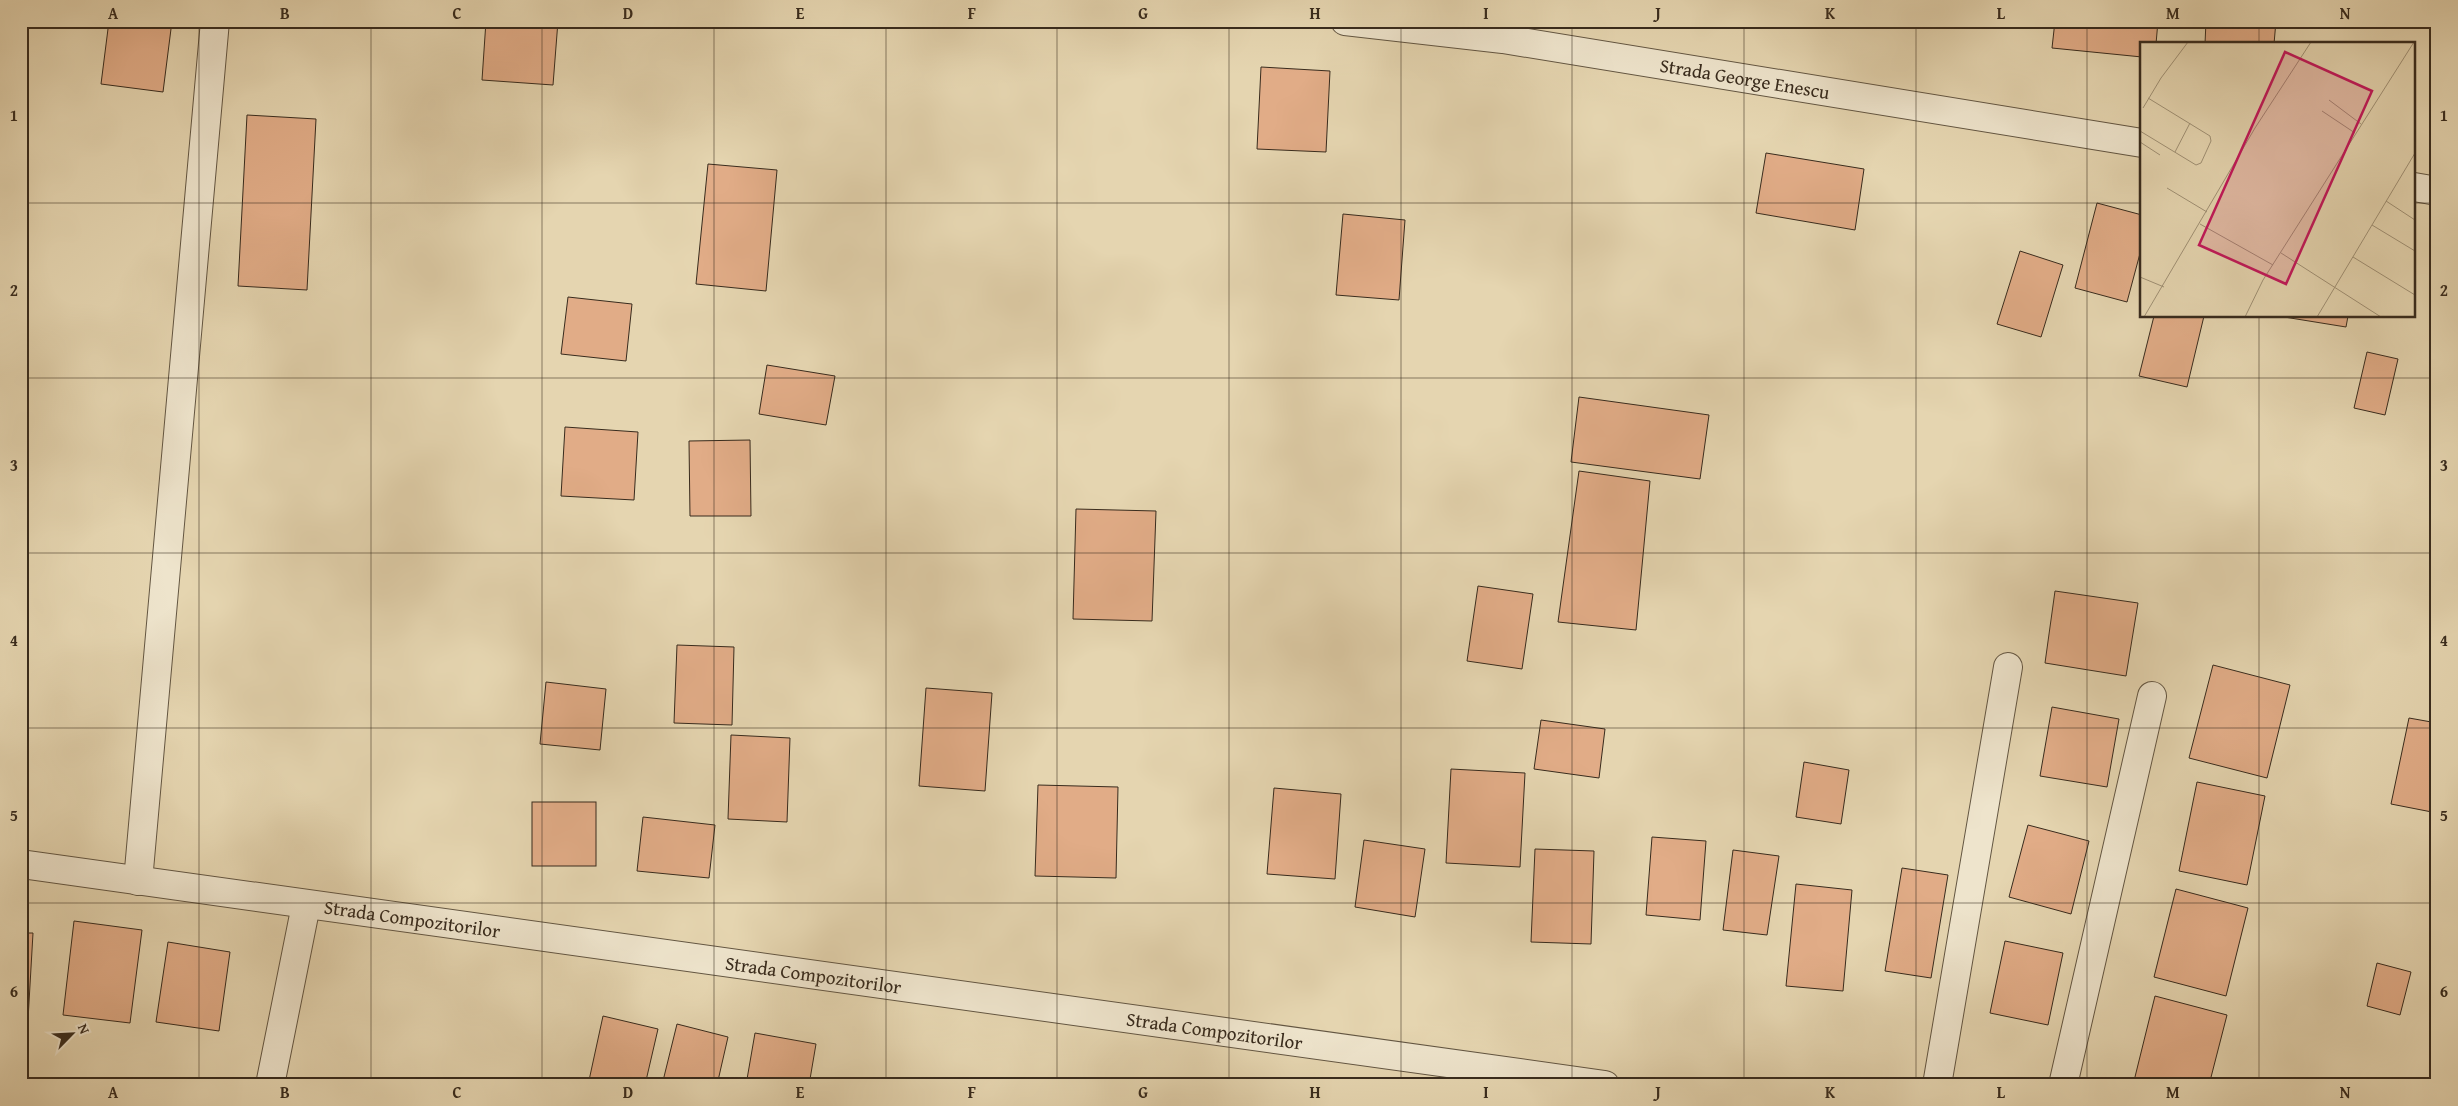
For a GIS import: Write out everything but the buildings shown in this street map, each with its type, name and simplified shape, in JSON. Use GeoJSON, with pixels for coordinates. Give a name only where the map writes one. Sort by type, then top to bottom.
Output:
{"type":"FeatureCollection","features":[{"type":"Feature","properties":{"kind":"street"},"geometry":{"type":"LineString","coordinates":[[138,881],[215,21]]}},
{"type":"Feature","properties":{"kind":"street","name":"Strada George Enescu"},"geometry":{"type":"LineString","coordinates":[[1345,21],[1503,39],[2140,143]]}},
{"type":"Feature","properties":{"kind":"street"},"geometry":{"type":"LineString","coordinates":[[2416,187],[2437,191]]}},
{"type":"Feature","properties":{"kind":"street"},"geometry":{"type":"LineString","coordinates":[[1937,1085],[2008,668]]}},
{"type":"Feature","properties":{"kind":"street"},"geometry":{"type":"LineString","coordinates":[[2064,1085],[2152,696]]}},
{"type":"Feature","properties":{"kind":"street","name":"Strada Compozitorilor"},"geometry":{"type":"LineString","coordinates":[[21,864],[1605,1085]]}},
{"type":"Feature","properties":{"kind":"street"},"geometry":{"type":"LineString","coordinates":[[270,1085],[306,904]]}}]}
